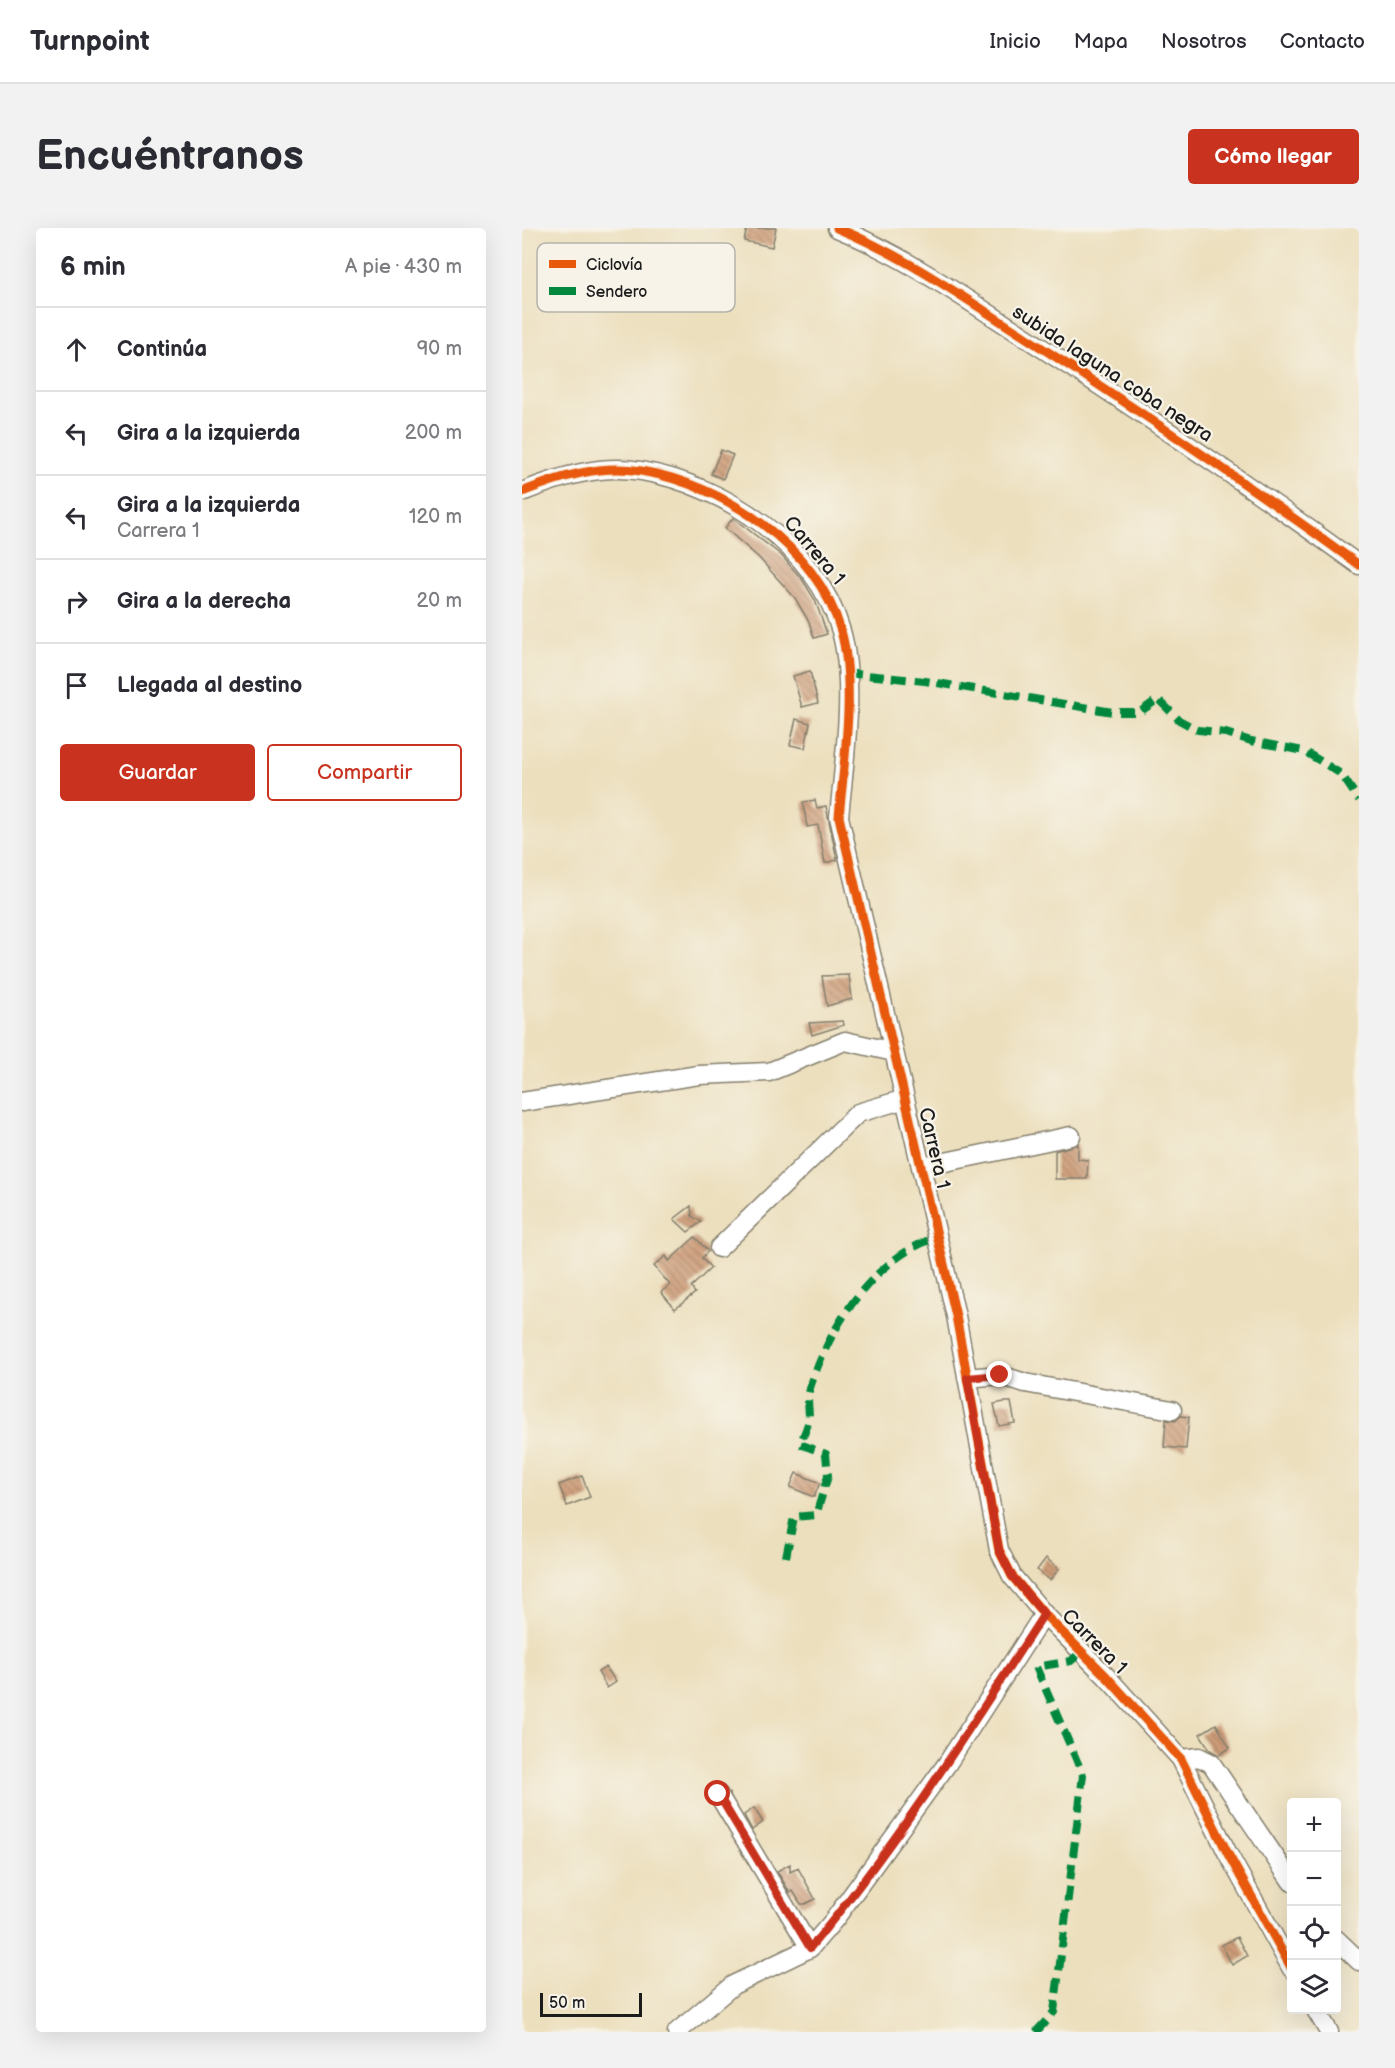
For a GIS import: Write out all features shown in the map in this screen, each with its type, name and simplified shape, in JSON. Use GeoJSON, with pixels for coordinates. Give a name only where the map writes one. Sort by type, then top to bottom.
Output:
{"type":"FeatureCollection","features":[{"type":"Feature","properties":{"kind":"street","name":"subida laguna coba negra"},"geometry":{"type":"LineString","coordinates":[[837,228],[914,266],[1052,354],[1180,438],[1359,565]]}},
{"type":"Feature","properties":{"kind":"street","name":"Carrera 1"},"geometry":{"type":"LineString","coordinates":[[522,492],[548,480],[583,472],[640,471],[688,484],[721,498],[765,526],[816,581],[831,604],[846,657],[846,740],[839,817],[956,1316],[999,1550],[1012,1576],[1044,1614],[1106,1676],[1181,1759],[1228,1854],[1287,1960]]}},
{"type":"Feature","properties":{"kind":"street"},"geometry":{"type":"LineString","coordinates":[[522,1102],[699,1075],[769,1072],[845,1041],[894,1052]]}},
{"type":"Feature","properties":{"kind":"street"},"geometry":{"type":"LineString","coordinates":[[719,1248],[858,1113],[905,1099]]}},
{"type":"Feature","properties":{"kind":"street"},"geometry":{"type":"LineString","coordinates":[[921,1167],[1071,1136]]}},
{"type":"Feature","properties":{"kind":"street"},"geometry":{"type":"LineString","coordinates":[[967,1378],[1000,1375],[1025,1383],[1172,1410]]}},
{"type":"Feature","properties":{"kind":"street"},"geometry":{"type":"LineString","coordinates":[[677,2032],[733,1985],[810,1948],[834,1920],[947,1764],[1044,1614]]}},
{"type":"Feature","properties":{"kind":"street"},"geometry":{"type":"LineString","coordinates":[[1181,1759],[1199,1757],[1210,1763],[1287,1874]]}},
{"type":"Feature","properties":{"kind":"street"},"geometry":{"type":"LineString","coordinates":[[718,1794],[810,1948]]}},
{"type":"Feature","properties":{"kind":"street"},"geometry":{"type":"LineString","coordinates":[[1341,1944],[1359,1961]]}},
{"type":"Feature","properties":{"kind":"street"},"geometry":{"type":"LineString","coordinates":[[1318,2014],[1329,2032]]}},
{"type":"Feature","properties":{"kind":"building"},"geometry":{"type":"Polygon","coordinates":[[[747,228],[776,228],[772,247],[744,241],[747,228]]]}},
{"type":"Feature","properties":{"kind":"building"},"geometry":{"type":"Polygon","coordinates":[[[721,450],[733,455],[723,479],[711,474],[721,450]]]}},
{"type":"Feature","properties":{"kind":"building"},"geometry":{"type":"Polygon","coordinates":[[[733,518],[781,555],[802,579],[815,600],[827,634],[814,638],[809,622],[795,598],[759,558],[725,528],[733,518]]]}},
{"type":"Feature","properties":{"kind":"building"},"geometry":{"type":"Polygon","coordinates":[[[810,671],[818,703],[802,707],[793,676],[810,671]]]}},
{"type":"Feature","properties":{"kind":"building"},"geometry":{"type":"Polygon","coordinates":[[[796,719],[810,723],[805,748],[790,745],[796,719]]]}},
{"type":"Feature","properties":{"kind":"building"},"geometry":{"type":"Polygon","coordinates":[[[815,800],[817,808],[826,806],[837,860],[825,863],[818,825],[807,827],[803,802],[815,800]]]}},
{"type":"Feature","properties":{"kind":"building"},"geometry":{"type":"Polygon","coordinates":[[[849,975],[852,999],[827,1006],[822,976],[849,975]]]}},
{"type":"Feature","properties":{"kind":"building"},"geometry":{"type":"Polygon","coordinates":[[[843,1021],[844,1025],[812,1035],[809,1023],[843,1021]]]}},
{"type":"Feature","properties":{"kind":"building"},"geometry":{"type":"Polygon","coordinates":[[[1078,1144],[1078,1159],[1088,1160],[1087,1179],[1055,1179],[1055,1151],[1078,1144]]]}},
{"type":"Feature","properties":{"kind":"building"},"geometry":{"type":"Polygon","coordinates":[[[691,1206],[692,1216],[701,1222],[688,1232],[674,1219],[691,1206]]]}},
{"type":"Feature","properties":{"kind":"building"},"geometry":{"type":"Polygon","coordinates":[[[695,1237],[708,1251],[702,1258],[711,1268],[691,1287],[695,1293],[675,1309],[661,1292],[670,1285],[654,1266],[666,1256],[669,1261],[695,1237]]]}},
{"type":"Feature","properties":{"kind":"building"},"geometry":{"type":"Polygon","coordinates":[[[1011,1402],[1015,1423],[999,1426],[994,1404],[1011,1402]]]}},
{"type":"Feature","properties":{"kind":"building"},"geometry":{"type":"Polygon","coordinates":[[[1181,1416],[1189,1417],[1186,1449],[1164,1447],[1166,1420],[1175,1421],[1181,1416]]]}},
{"type":"Feature","properties":{"kind":"building"},"geometry":{"type":"Polygon","coordinates":[[[796,1473],[820,1483],[814,1497],[790,1487],[796,1473]]]}},
{"type":"Feature","properties":{"kind":"building"},"geometry":{"type":"Polygon","coordinates":[[[582,1476],[590,1497],[567,1506],[559,1485],[582,1476]]]}},
{"type":"Feature","properties":{"kind":"building"},"geometry":{"type":"Polygon","coordinates":[[[1046,1558],[1059,1569],[1050,1580],[1037,1570],[1046,1558]]]}},
{"type":"Feature","properties":{"kind":"building"},"geometry":{"type":"Polygon","coordinates":[[[606,1667],[616,1682],[607,1688],[598,1672],[606,1667]]]}},
{"type":"Feature","properties":{"kind":"building"},"geometry":{"type":"Polygon","coordinates":[[[1216,1724],[1230,1748],[1219,1755],[1210,1750],[1200,1734],[1216,1724]]]}},
{"type":"Feature","properties":{"kind":"building"},"geometry":{"type":"Polygon","coordinates":[[[754,1808],[763,1822],[752,1830],[744,1815],[754,1808]]]}},
{"type":"Feature","properties":{"kind":"building"},"geometry":{"type":"Polygon","coordinates":[[[790,1864],[790,1872],[798,1868],[815,1899],[801,1904],[793,1891],[790,1893],[777,1871],[790,1864]]]}},
{"type":"Feature","properties":{"kind":"building"},"geometry":{"type":"Polygon","coordinates":[[[1237,1937],[1247,1956],[1232,1965],[1222,1945],[1237,1937]]]}},
{"type":"Feature","properties":{"kind":"marked path"},"geometry":{"type":"LineString","coordinates":[[846,673],[925,681],[1113,712],[1140,712],[1158,699],[1179,720],[1198,730],[1226,733],[1251,741],[1304,751],[1341,774],[1359,800]]}},
{"type":"Feature","properties":{"kind":"marked path"},"geometry":{"type":"LineString","coordinates":[[786,1557],[794,1517],[816,1515],[828,1476],[826,1454],[800,1444],[809,1418],[809,1391],[828,1343],[856,1298],[873,1279],[892,1261],[914,1247],[937,1237]]}},
{"type":"Feature","properties":{"kind":"marked path"},"geometry":{"type":"LineString","coordinates":[[1036,2032],[1054,2012],[1083,1775],[1036,1667],[1071,1661],[1081,1652]]}},
{"type":"Feature","properties":{"kind":"cycle path"},"geometry":{"type":"LineString","coordinates":[[837,228],[886,251],[979,307],[1194,449],[1359,565]]}},
{"type":"Feature","properties":{"kind":"cycle path"},"geometry":{"type":"LineString","coordinates":[[522,492],[580,473],[610,469],[641,471],[673,478],[704,490],[735,506],[764,525],[789,547],[811,573],[829,601],[841,631],[848,675],[846,748],[839,817],[956,1316],[999,1550],[1012,1576],[1044,1614],[1106,1676],[1181,1759],[1228,1854],[1287,1960]]}},
{"type":"Feature","properties":{"kind":"route"},"geometry":{"type":"LineString","coordinates":[[718,1794],[810,1948],[834,1920],[947,1764],[1044,1614],[1012,1576],[999,1550],[967,1378],[1000,1375]]}}]}
